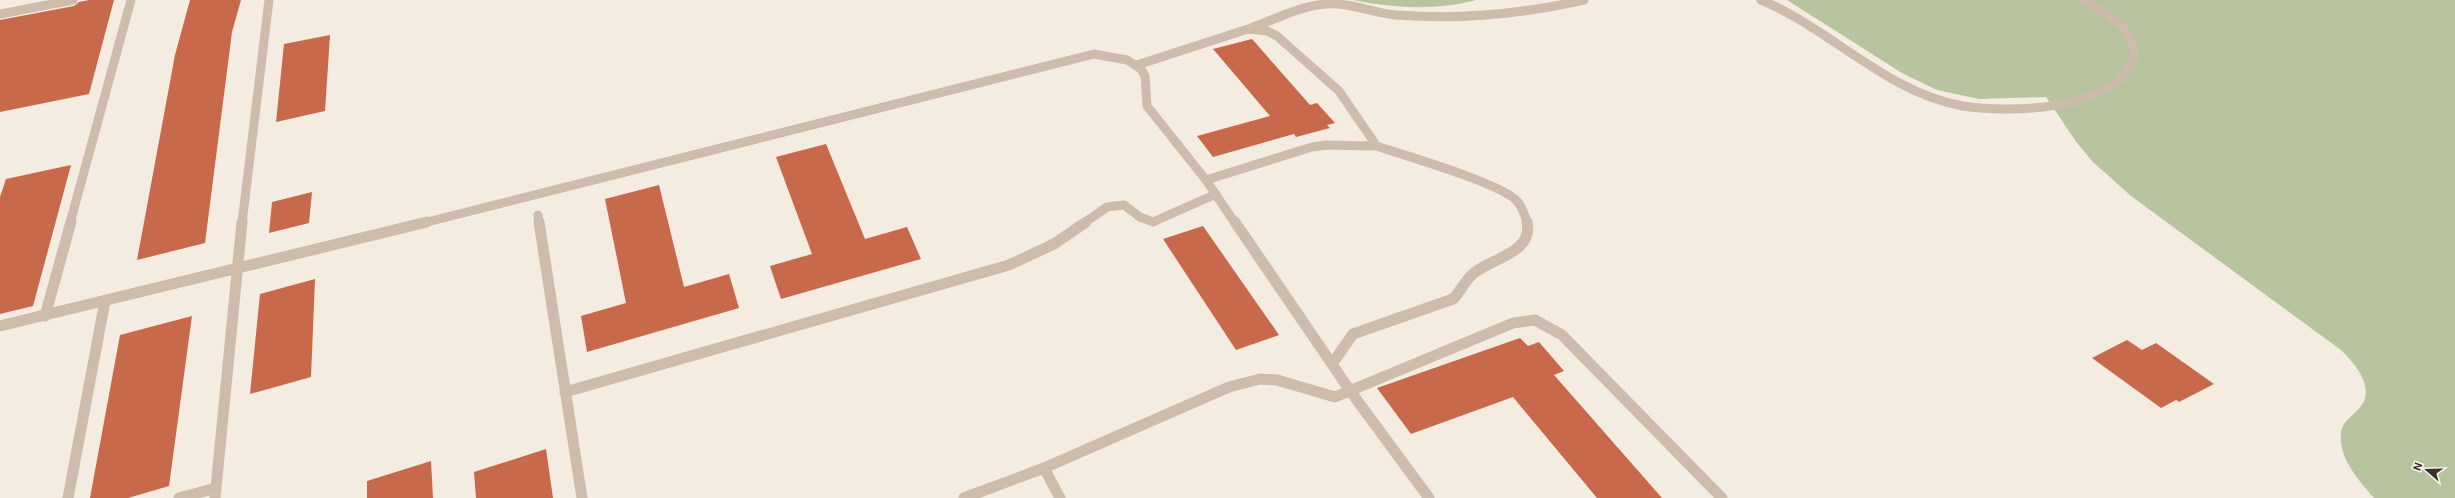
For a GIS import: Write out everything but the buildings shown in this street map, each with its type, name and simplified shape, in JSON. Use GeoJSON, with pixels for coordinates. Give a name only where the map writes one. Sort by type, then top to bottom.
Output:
{"type":"FeatureCollection","features":[{"type":"Feature","properties":{"kind":"lane"},"geometry":{"type":"LineString","coordinates":[[0,14],[73,0]]}},
{"type":"Feature","properties":{"kind":"lane"},"geometry":{"type":"LineString","coordinates":[[45,316],[131,0]]}},
{"type":"Feature","properties":{"kind":"lane"},"geometry":{"type":"LineString","coordinates":[[179,498],[215,493],[236,270],[269,0]]}},
{"type":"Feature","properties":{"kind":"lane"},"geometry":{"type":"LineString","coordinates":[[0,326],[236,270],[1094,54],[1112,56],[1137,65],[1324,4],[1342,4],[1395,15],[1460,19],[1511,15],[1584,0]]}},
{"type":"Feature","properties":{"kind":"lane"},"geometry":{"type":"LineString","coordinates":[[1761,0],[1795,16],[1895,80],[1925,95],[1960,106],[2019,109],[2058,104],[2092,95],[2118,80],[2132,64],[2134,46],[2130,37],[2113,20],[2084,0]]}},
{"type":"Feature","properties":{"kind":"lane"},"geometry":{"type":"LineString","coordinates":[[1248,29],[1267,31],[1277,36],[1339,91],[1373,138],[1373,145]]}},
{"type":"Feature","properties":{"kind":"lane"},"geometry":{"type":"LineString","coordinates":[[1137,65],[1146,84],[1144,96],[1147,106],[1206,180],[1351,392],[1429,498]]}},
{"type":"Feature","properties":{"kind":"lane"},"geometry":{"type":"LineString","coordinates":[[1206,180],[1312,147],[1373,145],[1429,163],[1498,189],[1516,200],[1525,214],[1529,231],[1522,246],[1475,272],[1464,281],[1461,291],[1453,299],[1353,334],[1332,364]]}},
{"type":"Feature","properties":{"kind":"lane"},"geometry":{"type":"LineString","coordinates":[[565,392],[1009,265],[1054,244],[1107,207],[1124,205],[1140,217],[1153,222],[1216,194]]}},
{"type":"Feature","properties":{"kind":"lane"},"geometry":{"type":"LineString","coordinates":[[538,215],[582,498]]}},
{"type":"Feature","properties":{"kind":"lane"},"geometry":{"type":"LineString","coordinates":[[68,498],[105,300]]}},
{"type":"Feature","properties":{"kind":"lane"},"geometry":{"type":"LineString","coordinates":[[964,498],[1044,468],[1229,387],[1260,379],[1277,380],[1335,397],[1351,392],[1512,323],[1535,320],[1562,334],[1722,498]]}},
{"type":"Feature","properties":{"kind":"lane"},"geometry":{"type":"LineString","coordinates":[[1044,468],[1060,498]]}},
{"type":"Feature","properties":{"kind":"green space"},"geometry":{"type":"Polygon","coordinates":[[[1353,0],[1476,0],[1445,6],[1414,7],[1384,5],[1353,0]]]}},
{"type":"Feature","properties":{"kind":"green space"},"geometry":{"type":"Polygon","coordinates":[[[1787,0],[2455,0],[2455,498],[2374,498],[2356,476],[2346,460],[2341,442],[2342,428],[2348,419],[2362,405],[2366,394],[2360,372],[2341,350],[2131,196],[2093,162],[2077,143],[2046,97],[1979,99],[1937,90],[1902,73],[1787,0]]]}}]}
